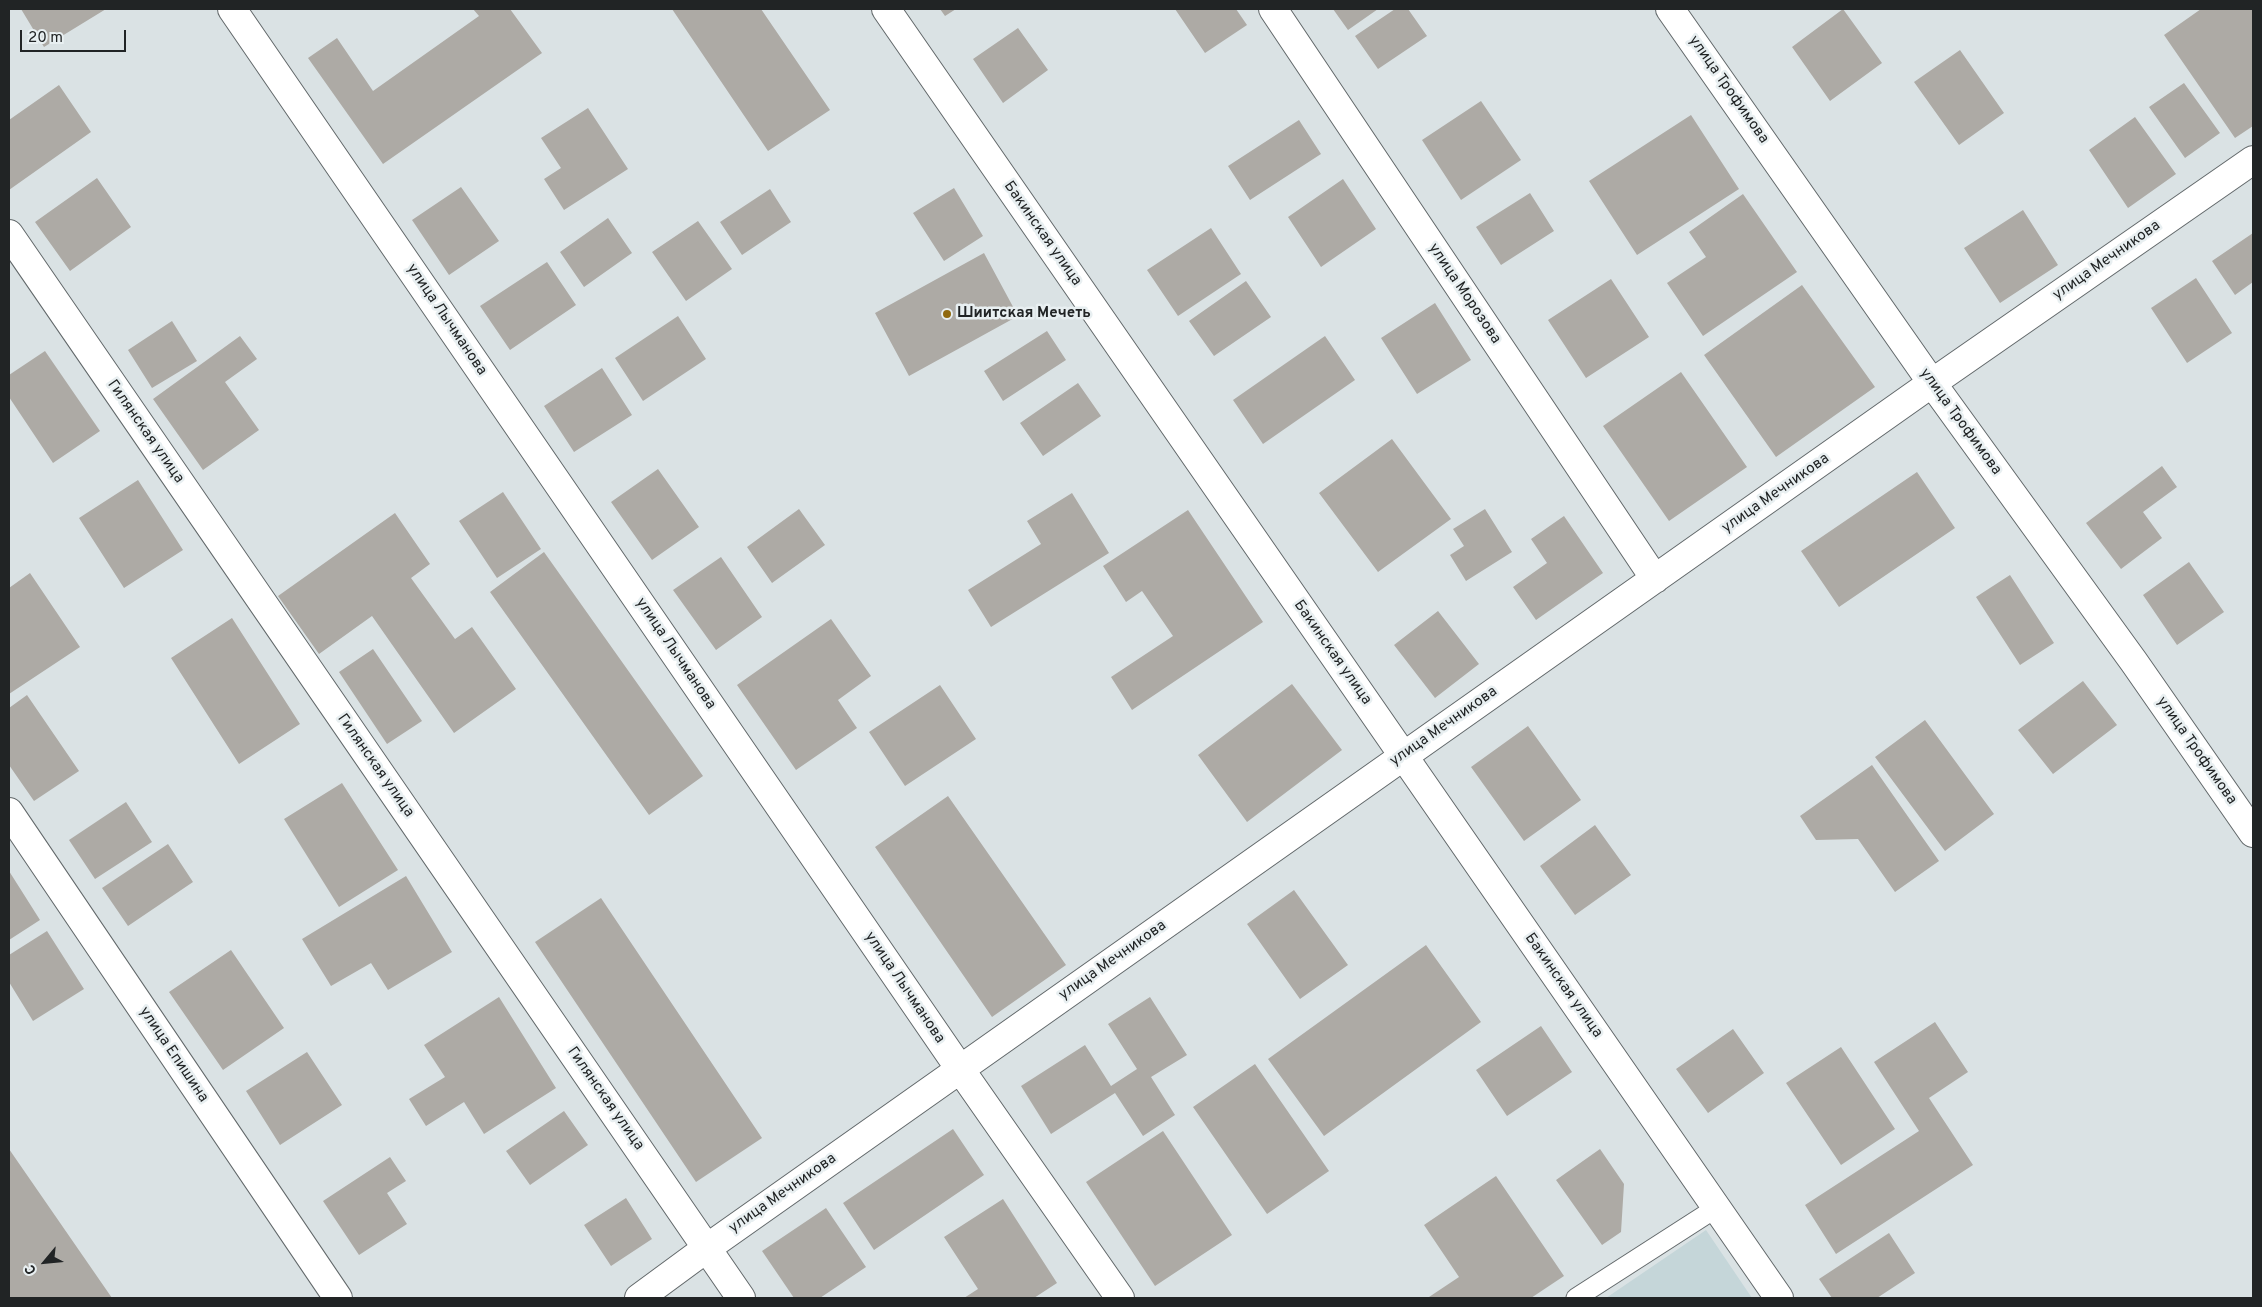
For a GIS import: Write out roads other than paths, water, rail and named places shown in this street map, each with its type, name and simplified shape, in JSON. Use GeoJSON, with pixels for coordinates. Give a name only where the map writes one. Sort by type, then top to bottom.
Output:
{"type":"FeatureCollection","features":[{"type":"Feature","properties":{"kind":"street","name":"улица Лычманова"},"geometry":{"type":"LineString","coordinates":[[232,9],[960,1069],[1120,1298]]}},
{"type":"Feature","properties":{"kind":"street","name":"Бакинская улица"},"geometry":{"type":"LineString","coordinates":[[886,9],[1779,1298]]}},
{"type":"Feature","properties":{"kind":"street","name":"улица Морозова"},"geometry":{"type":"LineString","coordinates":[[1273,9],[1655,579]]}},
{"type":"Feature","properties":{"kind":"street","name":"улица Трофимова"},"geometry":{"type":"LineString","coordinates":[[1670,9],[1932,383],[2134,662],[2253,833]]}},
{"type":"Feature","properties":{"kind":"street","name":"улица Мечникова"},"geometry":{"type":"LineString","coordinates":[[639,1298],[707,1248],[1932,383],[2253,160]]}},
{"type":"Feature","properties":{"kind":"street","name":"Гилянская улица"},"geometry":{"type":"LineString","coordinates":[[9,234],[741,1298]]}},
{"type":"Feature","properties":{"kind":"street","name":"улица Епишина"},"geometry":{"type":"LineString","coordinates":[[9,812],[338,1298]]}},
{"type":"Feature","properties":{"kind":"lane"},"geometry":{"type":"LineString","coordinates":[[1576,1298],[1716,1208]]}},
{"type":"Feature","properties":{"kind":"place","name":"Шиитская Мечеть"},"geometry":{"type":"Point","coordinates":[947,314]}}]}
